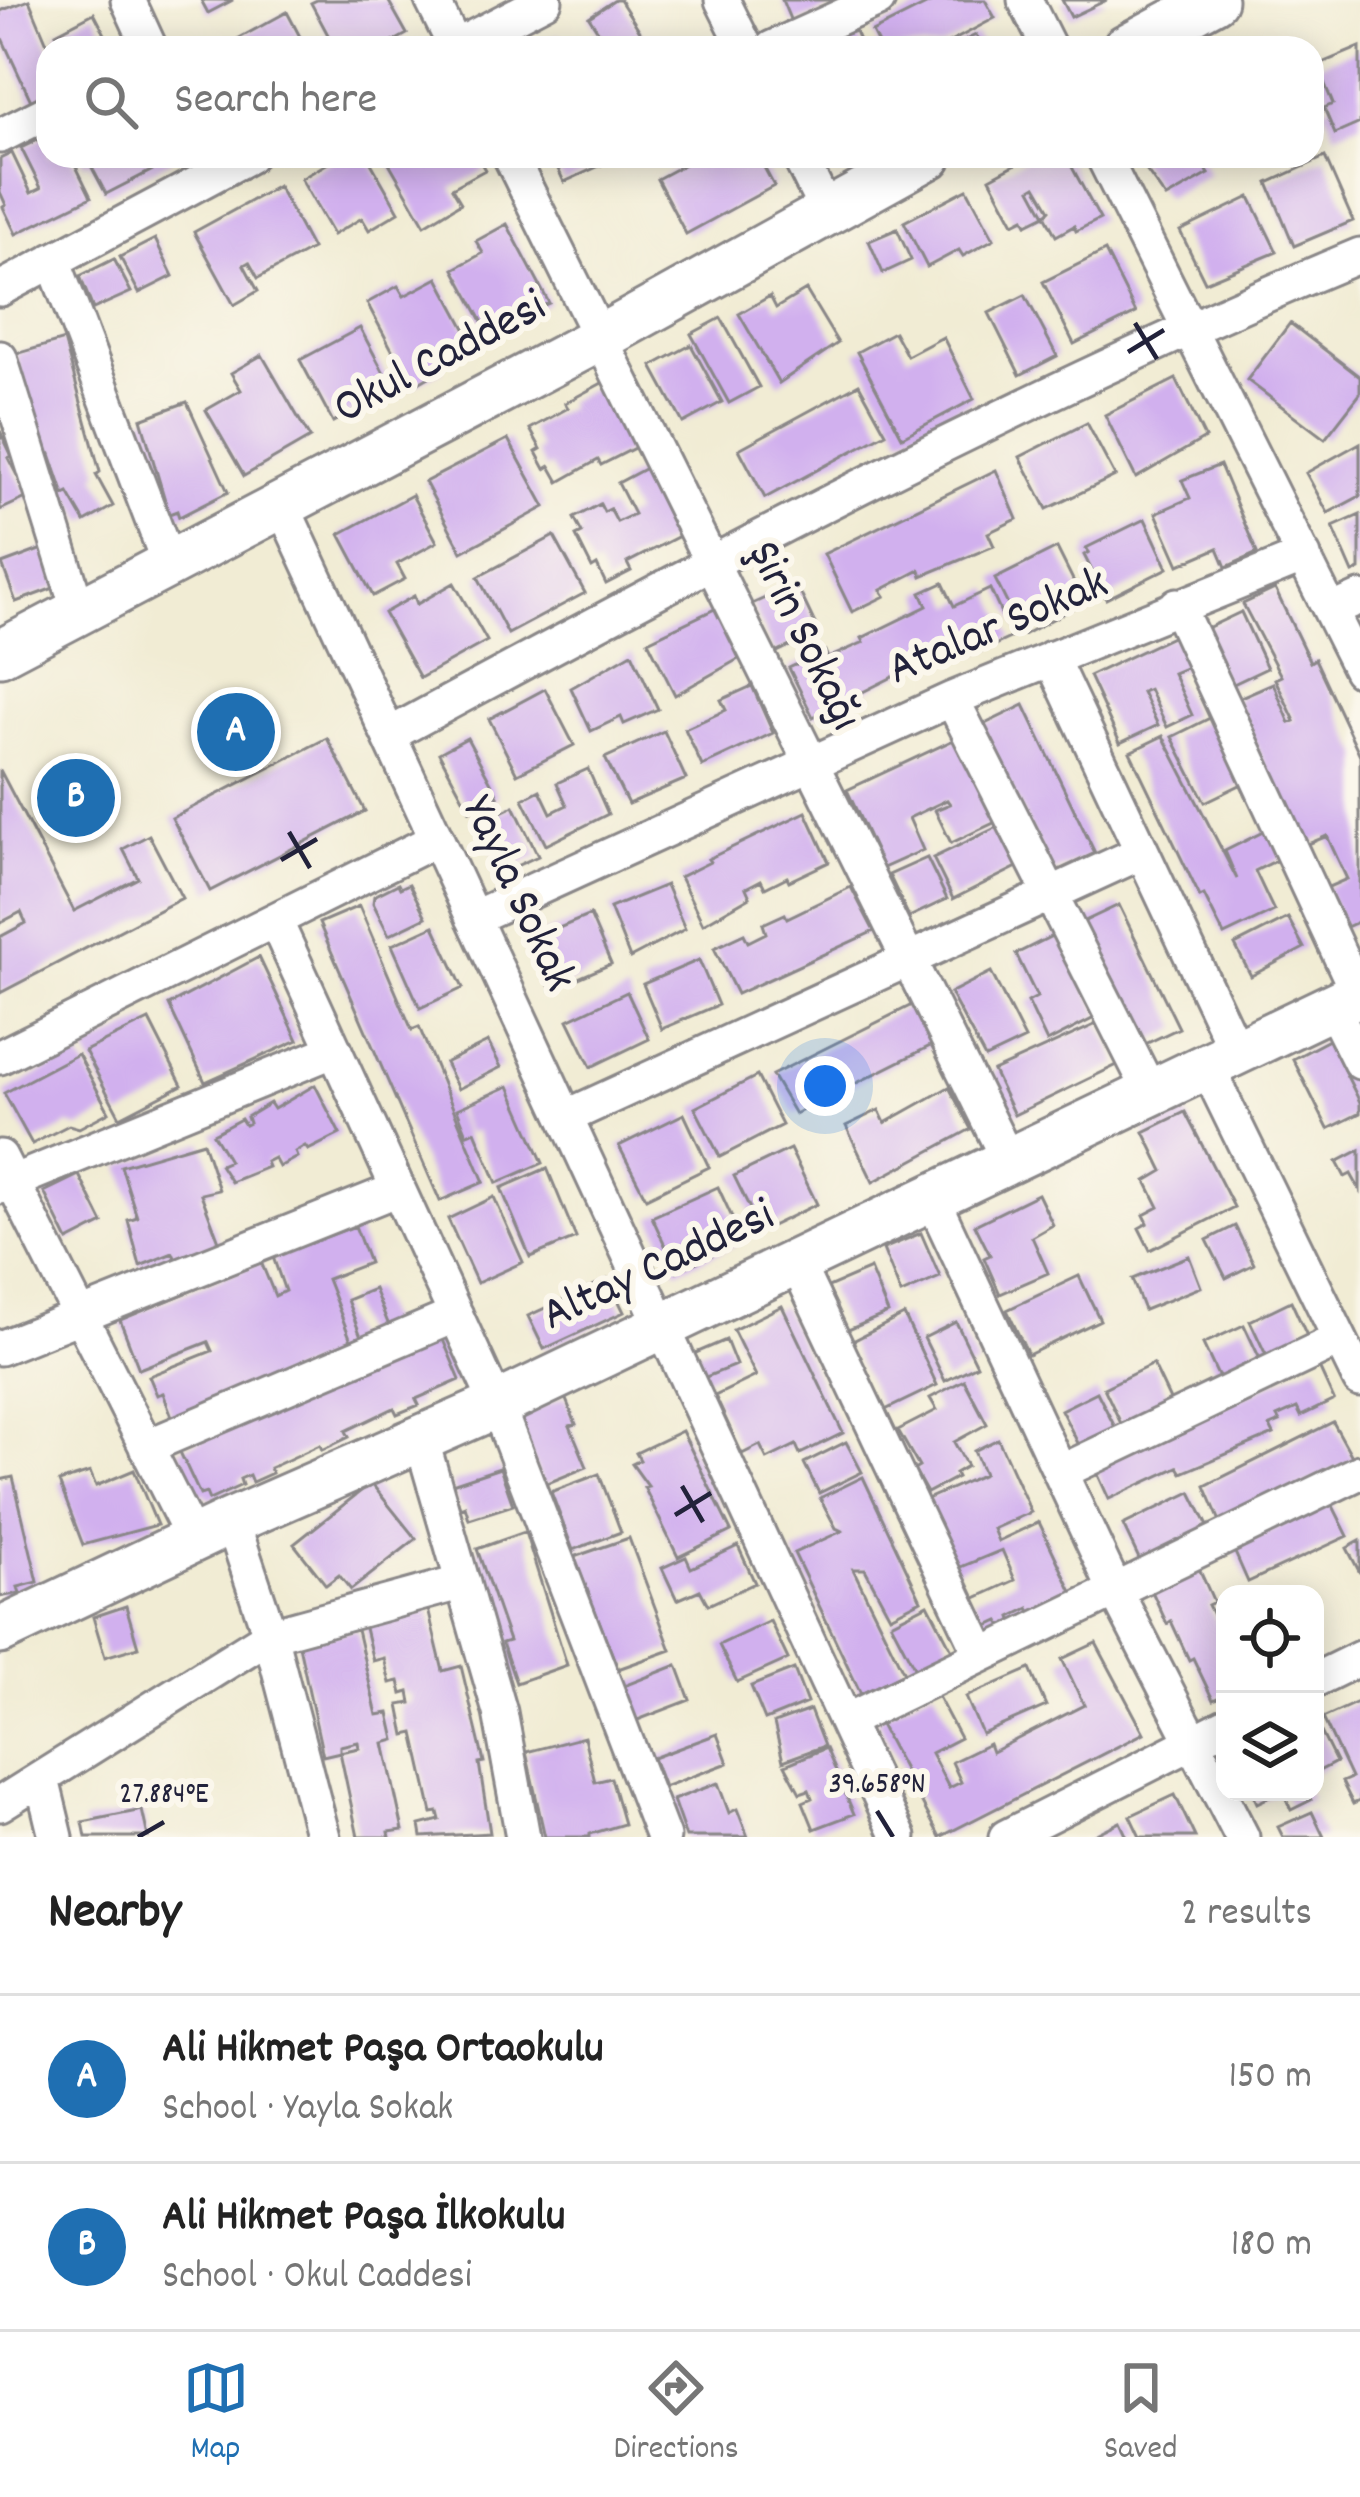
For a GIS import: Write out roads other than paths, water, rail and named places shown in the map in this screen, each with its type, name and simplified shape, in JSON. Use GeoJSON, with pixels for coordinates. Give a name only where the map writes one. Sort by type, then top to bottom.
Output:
{"type":"FeatureCollection","features":[{"type":"Feature","properties":{"kind":"main road"},"geometry":{"type":"LineString","coordinates":[[1147,36],[1214,0]]}},
{"type":"Feature","properties":{"kind":"main road","name":"Okul Caddesi"},"geometry":{"type":"LineString","coordinates":[[0,653],[600,338],[907,168]]}},
{"type":"Feature","properties":{"kind":"main road","name":"Altay Caddesi"},"geometry":{"type":"LineString","coordinates":[[0,1631],[213,1530],[497,1405],[1350,998]]}},
{"type":"Feature","properties":{"kind":"street"},"geometry":{"type":"LineString","coordinates":[[128,0],[144,36]]}},
{"type":"Feature","properties":{"kind":"street"},"geometry":{"type":"LineString","coordinates":[[432,0],[448,36]]}},
{"type":"Feature","properties":{"kind":"street"},"geometry":{"type":"LineString","coordinates":[[477,36],[545,0]]}},
{"type":"Feature","properties":{"kind":"street"},"geometry":{"type":"LineString","coordinates":[[722,0],[740,36]]}},
{"type":"Feature","properties":{"kind":"street"},"geometry":{"type":"LineString","coordinates":[[798,36],[878,0]]}},
{"type":"Feature","properties":{"kind":"street"},"geometry":{"type":"LineString","coordinates":[[1025,0],[1043,36]]}},
{"type":"Feature","properties":{"kind":"street"},"geometry":{"type":"LineString","coordinates":[[0,136],[36,118]]}},
{"type":"Feature","properties":{"kind":"street"},"geometry":{"type":"LineString","coordinates":[[0,289],[226,168]]}},
{"type":"Feature","properties":{"kind":"street","name":"Şirin Sokağı"},"geometry":{"type":"LineString","coordinates":[[516,168],[1008,1160]]}},
{"type":"Feature","properties":{"kind":"street"},"geometry":{"type":"LineString","coordinates":[[805,168],[827,212]]}},
{"type":"Feature","properties":{"kind":"street"},"geometry":{"type":"LineString","coordinates":[[1109,168],[1304,556],[1346,604],[1360,670]]}},
{"type":"Feature","properties":{"kind":"street"},"geometry":{"type":"LineString","coordinates":[[388,735],[711,561],[1188,327],[1360,255]]}},
{"type":"Feature","properties":{"kind":"street"},"geometry":{"type":"LineString","coordinates":[[53,260],[169,564]]}},
{"type":"Feature","properties":{"kind":"street"},"geometry":{"type":"LineString","coordinates":[[0,358],[79,612]]}},
{"type":"Feature","properties":{"kind":"street","name":"Yayla Sokak"},"geometry":{"type":"LineString","coordinates":[[282,505],[899,1837]]}},
{"type":"Feature","properties":{"kind":"street","name":"Atalar Sokak"},"geometry":{"type":"LineString","coordinates":[[473,918],[952,699],[1304,556]]}},
{"type":"Feature","properties":{"kind":"street"},"geometry":{"type":"LineString","coordinates":[[1177,605],[1350,998],[1360,1062]]}},
{"type":"Feature","properties":{"kind":"street"},"geometry":{"type":"LineString","coordinates":[[1051,658],[1142,852],[1221,1058],[1360,1380]]}},
{"type":"Feature","properties":{"kind":"street"},"geometry":{"type":"LineString","coordinates":[[952,699],[1150,1091]]}},
{"type":"Feature","properties":{"kind":"street"},"geometry":{"type":"LineString","coordinates":[[0,1057],[437,839]]}},
{"type":"Feature","properties":{"kind":"street"},"geometry":{"type":"LineString","coordinates":[[566,1117],[1142,852]]}},
{"type":"Feature","properties":{"kind":"street"},"geometry":{"type":"LineString","coordinates":[[275,920],[497,1405],[663,1837]]}},
{"type":"Feature","properties":{"kind":"street"},"geometry":{"type":"LineString","coordinates":[[323,1837],[270,1635],[213,1530],[146,1447],[4,1175],[335,1050]]}},
{"type":"Feature","properties":{"kind":"street"},"geometry":{"type":"LineString","coordinates":[[0,1348],[398,1189]]}},
{"type":"Feature","properties":{"kind":"street"},"geometry":{"type":"LineString","coordinates":[[932,1198],[1115,1591],[1242,1837]]}},
{"type":"Feature","properties":{"kind":"street"},"geometry":{"type":"LineString","coordinates":[[797,1264],[982,1655]]}},
{"type":"Feature","properties":{"kind":"street"},"geometry":{"type":"LineString","coordinates":[[146,1447],[456,1316]]}},
{"type":"Feature","properties":{"kind":"street"},"geometry":{"type":"LineString","coordinates":[[1061,1472],[1340,1339]]}},
{"type":"Feature","properties":{"kind":"street"},"geometry":{"type":"LineString","coordinates":[[421,1438],[500,1712],[523,1837]]}},
{"type":"Feature","properties":{"kind":"street"},"geometry":{"type":"LineString","coordinates":[[845,1721],[1360,1472]]}},
{"type":"Feature","properties":{"kind":"street"},"geometry":{"type":"LineString","coordinates":[[0,1804],[270,1635],[463,1582]]}},
{"type":"Feature","properties":{"kind":"street"},"geometry":{"type":"LineString","coordinates":[[1324,1676],[1360,1658]]}},
{"type":"Feature","properties":{"kind":"street"},"geometry":{"type":"LineString","coordinates":[[1006,1837],[1216,1730]]}},
{"type":"Feature","properties":{"kind":"street"},"geometry":{"type":"LineString","coordinates":[[42,1780],[56,1837]]}},
{"type":"Feature","properties":{"kind":"place","name":"Ali Hikmet Paşa Ortaokulu"},"geometry":{"type":"Point","coordinates":[236,732]}},
{"type":"Feature","properties":{"kind":"place","name":"Ali Hikmet Paşa İlkokulu"},"geometry":{"type":"Point","coordinates":[76,798]}}]}
